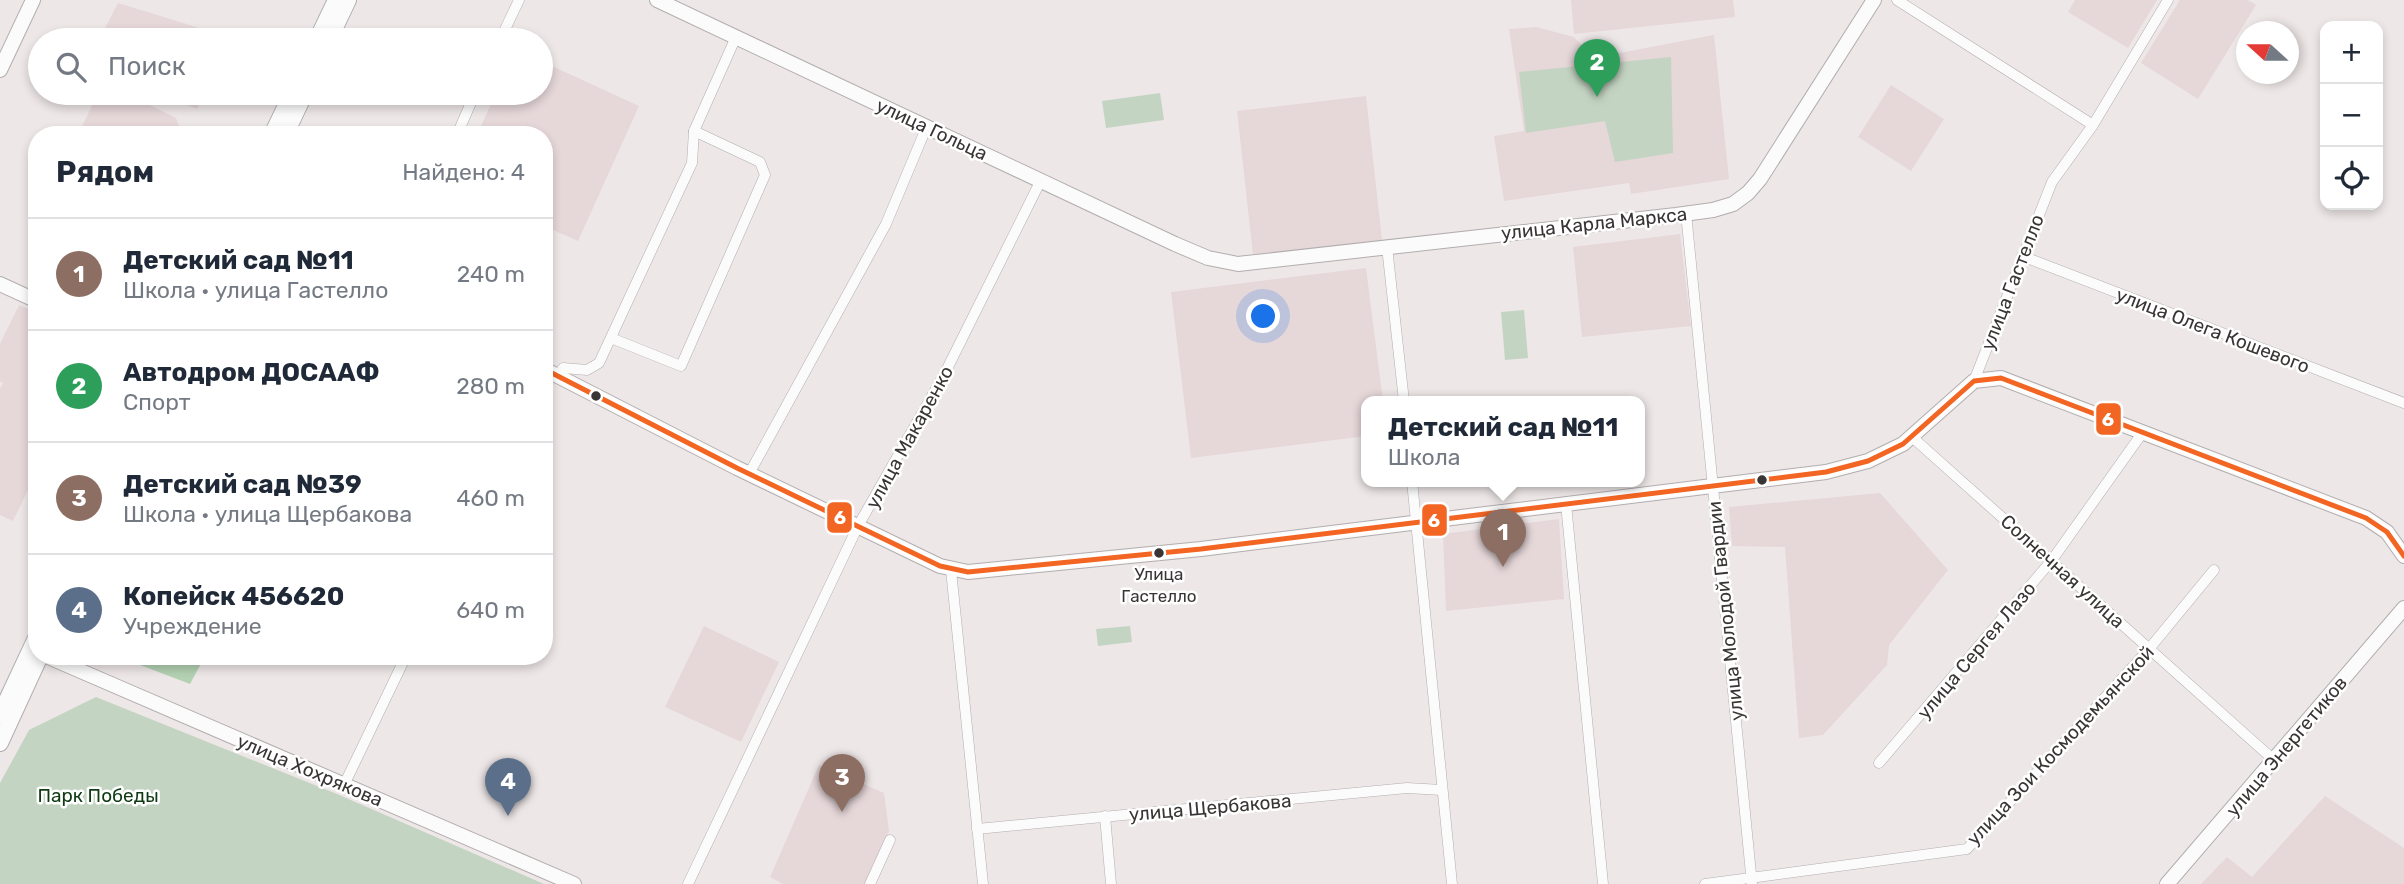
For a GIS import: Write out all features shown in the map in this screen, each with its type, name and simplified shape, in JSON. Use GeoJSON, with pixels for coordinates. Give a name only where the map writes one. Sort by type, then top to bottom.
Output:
{"type":"FeatureCollection","features":[{"type":"Feature","properties":{"kind":"main road"},"geometry":{"type":"LineString","coordinates":[[323,28],[336,0]]}},
{"type":"Feature","properties":{"kind":"main road"},"geometry":{"type":"LineString","coordinates":[[335,28],[348,0]]}},
{"type":"Feature","properties":{"kind":"main road"},"geometry":{"type":"LineString","coordinates":[[276,126],[286,105]]}},
{"type":"Feature","properties":{"kind":"main road"},"geometry":{"type":"LineString","coordinates":[[289,126],[299,105]]}},
{"type":"Feature","properties":{"kind":"main road"},"geometry":{"type":"LineString","coordinates":[[0,715],[29,665]]}},
{"type":"Feature","properties":{"kind":"main road"},"geometry":{"type":"LineString","coordinates":[[0,743],[32,665]]}},
{"type":"Feature","properties":{"kind":"street"},"geometry":{"type":"LineString","coordinates":[[0,70],[33,0]]}},
{"type":"Feature","properties":{"kind":"street"},"geometry":{"type":"LineString","coordinates":[[506,28],[519,0]]}},
{"type":"Feature","properties":{"kind":"street","name":"улица Гольца"},"geometry":{"type":"LineString","coordinates":[[657,0],[1208,258]]}},
{"type":"Feature","properties":{"kind":"street","name":"улица Карла Маркса"},"geometry":{"type":"LineString","coordinates":[[1208,258],[1238,264],[1686,214],[1732,204],[1760,179],[1874,0]]}},
{"type":"Feature","properties":{"kind":"street"},"geometry":{"type":"LineString","coordinates":[[1897,0],[2094,125]]}},
{"type":"Feature","properties":{"kind":"street","name":"улица Гастелло"},"geometry":{"type":"LineString","coordinates":[[951,570],[988,572],[1202,550],[1826,472],[1868,461],[1912,437],[1974,381],[2052,181],[2094,125],[2168,0]]}},
{"type":"Feature","properties":{"kind":"street"},"geometry":{"type":"LineString","coordinates":[[553,370],[593,369],[611,338],[692,163],[694,131],[736,37]]}},
{"type":"Feature","properties":{"kind":"street"},"geometry":{"type":"LineString","coordinates":[[461,126],[470,105]]}},
{"type":"Feature","properties":{"kind":"street"},"geometry":{"type":"LineString","coordinates":[[750,474],[886,224],[927,126]]}},
{"type":"Feature","properties":{"kind":"street"},"geometry":{"type":"LineString","coordinates":[[611,338],[681,366],[765,175],[761,162],[694,131]]}},
{"type":"Feature","properties":{"kind":"street","name":"улица Макаренко"},"geometry":{"type":"LineString","coordinates":[[688,884],[858,526],[945,373],[1041,180]]}},
{"type":"Feature","properties":{"kind":"street","name":"улица Молодой Гвардии"},"geometry":{"type":"LineString","coordinates":[[1686,214],[1751,881]]}},
{"type":"Feature","properties":{"kind":"street"},"geometry":{"type":"LineString","coordinates":[[1387,247],[1403,396]]}},
{"type":"Feature","properties":{"kind":"street","name":"улица Олега Кошевого"},"geometry":{"type":"LineString","coordinates":[[2022,256],[2404,403]]}},
{"type":"Feature","properties":{"kind":"street"},"geometry":{"type":"LineString","coordinates":[[0,284],[28,297]]}},
{"type":"Feature","properties":{"kind":"street"},"geometry":{"type":"LineString","coordinates":[[553,374],[750,474],[951,570],[983,884]]}},
{"type":"Feature","properties":{"kind":"street"},"geometry":{"type":"LineString","coordinates":[[1974,381],[2001,379],[2365,518],[2387,532],[2404,556]]}},
{"type":"Feature","properties":{"kind":"street","name":"улица Сергея Лазо"},"geometry":{"type":"LineString","coordinates":[[1879,763],[2052,559],[2143,432]]}},
{"type":"Feature","properties":{"kind":"street","name":"Солнечная улица"},"geometry":{"type":"LineString","coordinates":[[1912,437],[2052,559],[2275,761]]}},
{"type":"Feature","properties":{"kind":"street"},"geometry":{"type":"LineString","coordinates":[[1413,487],[1452,884]]}},
{"type":"Feature","properties":{"kind":"street"},"geometry":{"type":"LineString","coordinates":[[1566,504],[1603,884]]}},
{"type":"Feature","properties":{"kind":"street","name":"улица Зои Космодемьянской"},"geometry":{"type":"LineString","coordinates":[[1705,884],[1751,881],[1967,849],[2149,649],[2214,570]]}},
{"type":"Feature","properties":{"kind":"street","name":"улица Энергетиков"},"geometry":{"type":"LineString","coordinates":[[2167,884],[2404,608]]}},
{"type":"Feature","properties":{"kind":"street","name":"улица Хохрякова"},"geometry":{"type":"LineString","coordinates":[[72,665],[574,884]]}},
{"type":"Feature","properties":{"kind":"street"},"geometry":{"type":"LineString","coordinates":[[344,785],[402,665]]}},
{"type":"Feature","properties":{"kind":"street","name":"улица Щербакова"},"geometry":{"type":"LineString","coordinates":[[977,829],[1407,788],[1442,790]]}},
{"type":"Feature","properties":{"kind":"street"},"geometry":{"type":"LineString","coordinates":[[1105,816],[1111,884]]}},
{"type":"Feature","properties":{"kind":"street"},"geometry":{"type":"LineString","coordinates":[[870,884],[890,840]]}},
{"type":"Feature","properties":{"kind":"shaded area"},"geometry":{"type":"Polygon","coordinates":[[[1571,0],[1733,0],[1735,17],[1574,34],[1571,0]]]}},
{"type":"Feature","properties":{"kind":"shaded area"},"geometry":{"type":"Polygon","coordinates":[[[2075,0],[2157,0],[2128,48],[2068,12],[2075,0]]]}},
{"type":"Feature","properties":{"kind":"shaded area"},"geometry":{"type":"Polygon","coordinates":[[[2180,0],[2248,0],[2256,5],[2246,21],[2236,21],[2236,37],[2198,99],[2141,63],[2180,0]]]}},
{"type":"Feature","properties":{"kind":"shaded area"},"geometry":{"type":"Polygon","coordinates":[[[118,3],[199,28],[105,28],[118,3]]]}},
{"type":"Feature","properties":{"kind":"shaded area"},"geometry":{"type":"Polygon","coordinates":[[[1536,27],[1574,37],[1593,58],[1714,35],[1729,179],[1631,194],[1629,183],[1504,201],[1494,136],[1524,131],[1509,29],[1536,27]]]}},
{"type":"Feature","properties":{"kind":"shaded area"},"geometry":{"type":"Polygon","coordinates":[[[553,67],[639,106],[578,241],[553,230],[553,126],[481,126],[491,105],[553,105],[553,67]]]}},
{"type":"Feature","properties":{"kind":"shaded area"},"geometry":{"type":"Polygon","coordinates":[[[1891,85],[1944,119],[1911,171],[1858,137],[1891,85]]]}},
{"type":"Feature","properties":{"kind":"shaded area"},"geometry":{"type":"Polygon","coordinates":[[[1366,96],[1382,240],[1253,255],[1237,111],[1366,96]]]}},
{"type":"Feature","properties":{"kind":"shaded area"},"geometry":{"type":"Polygon","coordinates":[[[92,105],[149,105],[176,118],[179,126],[82,126],[92,105]]]}},
{"type":"Feature","properties":{"kind":"shaded area"},"geometry":{"type":"Polygon","coordinates":[[[1680,234],[1691,326],[1582,337],[1573,247],[1680,234]]]}},
{"type":"Feature","properties":{"kind":"shaded area"},"geometry":{"type":"Polygon","coordinates":[[[1366,268],[1382,396],[1361,396],[1361,437],[1191,458],[1171,292],[1366,268]]]}},
{"type":"Feature","properties":{"kind":"shaded area"},"geometry":{"type":"Polygon","coordinates":[[[19,305],[28,309],[28,490],[13,521],[0,515],[0,389],[3,383],[0,381],[0,344],[19,305]]]}},
{"type":"Feature","properties":{"kind":"shaded area"},"geometry":{"type":"Polygon","coordinates":[[[1880,493],[1948,570],[1889,645],[1887,665],[1823,735],[1799,738],[1785,547],[1732,546],[1729,507],[1880,493]]]}},
{"type":"Feature","properties":{"kind":"shaded area"},"geometry":{"type":"Polygon","coordinates":[[[1559,519],[1564,599],[1446,611],[1443,534],[1559,519]]]}},
{"type":"Feature","properties":{"kind":"shaded area"},"geometry":{"type":"Polygon","coordinates":[[[704,626],[779,662],[741,742],[665,707],[704,626]]]}},
{"type":"Feature","properties":{"kind":"shaded area"},"geometry":{"type":"Polygon","coordinates":[[[819,765],[884,793],[889,831],[865,884],[783,884],[770,877],[819,765]]]}},
{"type":"Feature","properties":{"kind":"shaded area"},"geometry":{"type":"Polygon","coordinates":[[[2325,796],[2404,848],[2404,884],[2201,884],[2227,857],[2252,877],[2325,796]]]}},
{"type":"Feature","properties":{"kind":"green space"},"geometry":{"type":"Polygon","coordinates":[[[1671,57],[1673,153],[1615,162],[1605,121],[1526,133],[1519,72],[1671,57]]]}},
{"type":"Feature","properties":{"kind":"green space"},"geometry":{"type":"Polygon","coordinates":[[[1160,93],[1164,120],[1106,128],[1102,101],[1160,93]]]}},
{"type":"Feature","properties":{"kind":"green space"},"geometry":{"type":"Polygon","coordinates":[[[1524,310],[1528,358],[1505,360],[1501,312],[1524,310]]]}},
{"type":"Feature","properties":{"kind":"green space"},"geometry":{"type":"Polygon","coordinates":[[[1130,626],[1132,642],[1098,646],[1096,629],[1130,626]]]}},
{"type":"Feature","properties":{"kind":"green space"},"geometry":{"type":"Polygon","coordinates":[[[140,665],[200,665],[190,684],[140,665]]]}},
{"type":"Feature","properties":{"kind":"green space","name":"Парк Победы"},"geometry":{"type":"Polygon","coordinates":[[[96,697],[337,794],[544,884],[0,884],[0,783],[29,730],[96,697]]]}},
{"type":"Feature","properties":{"kind":"transit line","name":"6"},"geometry":{"type":"LineString","coordinates":[[553,374],[737,468],[940,566],[968,572],[1201,549],[1826,472],[1868,461],[1903,444],[1974,381],[2001,378],[2366,518],[2387,532],[2404,556]]}},
{"type":"Feature","properties":{"kind":"place","name":"Автодром ДОСААФ"},"geometry":{"type":"Point","coordinates":[1597,97]}},
{"type":"Feature","properties":{"kind":"place","name":"Улица Гастелло"},"geometry":{"type":"Point","coordinates":[1159,553]}},
{"type":"Feature","properties":{"kind":"place","name":"Детский сад №11"},"geometry":{"type":"Point","coordinates":[1503,567]}},
{"type":"Feature","properties":{"kind":"place","name":"Детский сад №39"},"geometry":{"type":"Point","coordinates":[842,812]}},
{"type":"Feature","properties":{"kind":"place","name":"Копейск 456620"},"geometry":{"type":"Point","coordinates":[508,816]}}]}
